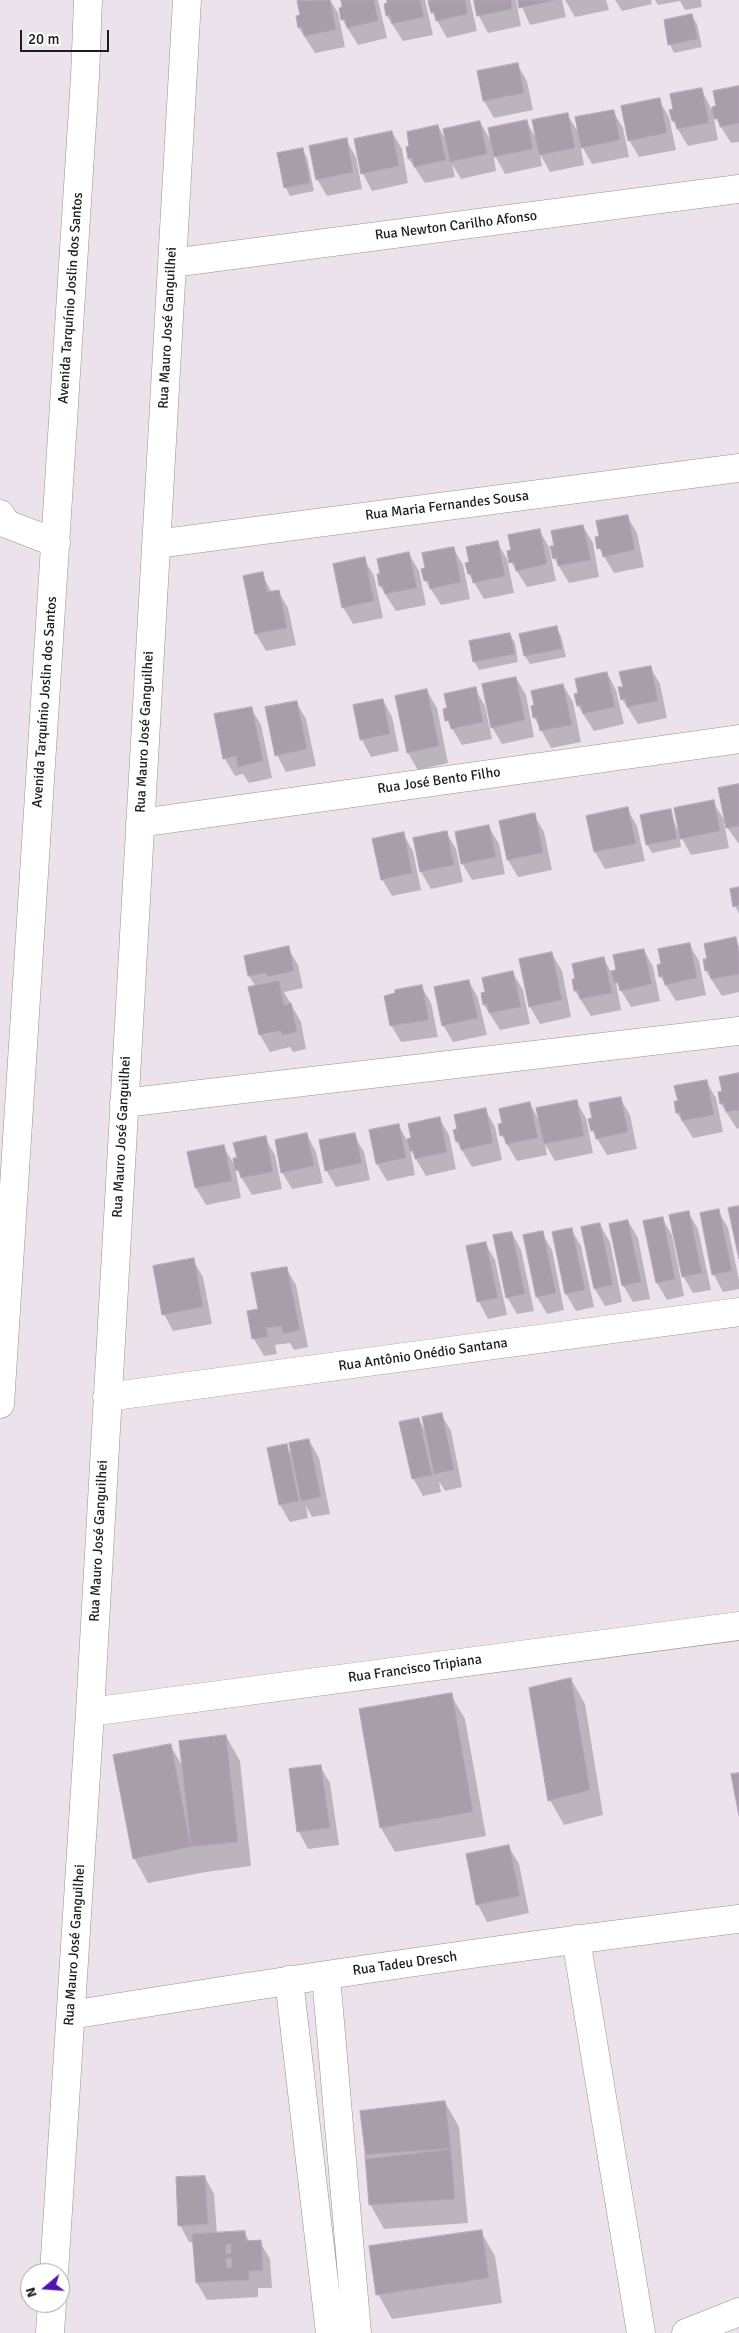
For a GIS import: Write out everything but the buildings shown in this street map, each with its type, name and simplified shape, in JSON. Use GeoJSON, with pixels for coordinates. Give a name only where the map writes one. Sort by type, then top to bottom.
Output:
{"type":"FeatureCollection","features":[{"type":"Feature","properties":{"kind":"street","name":"Avenida Tarquínio Joslin dos Santos"},"geometry":{"type":"LineString","coordinates":[[0,1404],[56,543],[88,0]]}},
{"type":"Feature","properties":{"kind":"street","name":"Rua Mauro José Ganguilhei"},"geometry":{"type":"LineString","coordinates":[[55,2263],[90,1712],[187,0]]}},
{"type":"Feature","properties":{"kind":"street","name":"Rua Newton Carilho Afonso"},"geometry":{"type":"LineString","coordinates":[[172,263],[739,189]]}},
{"type":"Feature","properties":{"kind":"street","name":"Rua Maria Fernandes Sousa"},"geometry":{"type":"LineString","coordinates":[[156,544],[739,468]]}},
{"type":"Feature","properties":{"kind":"street"},"geometry":{"type":"LineString","coordinates":[[0,514],[7,524],[56,543]]}},
{"type":"Feature","properties":{"kind":"street","name":"Rua José Bento Filho"},"geometry":{"type":"LineString","coordinates":[[140,823],[739,738]]}},
{"type":"Feature","properties":{"kind":"street"},"geometry":{"type":"LineString","coordinates":[[124,1103],[739,1031]]}},
{"type":"Feature","properties":{"kind":"street","name":"Rua Antônio Onédio Santana"},"geometry":{"type":"LineString","coordinates":[[107,1397],[739,1312]]}},
{"type":"Feature","properties":{"kind":"street","name":"Rua Francisco Tripiana"},"geometry":{"type":"LineString","coordinates":[[90,1712],[739,1626]]}},
{"type":"Feature","properties":{"kind":"street","name":"Rua Tadeu Dresch"},"geometry":{"type":"LineString","coordinates":[[71,2015],[289,1980],[576,1939],[739,1919]]}},
{"type":"Feature","properties":{"kind":"street"},"geometry":{"type":"LineString","coordinates":[[576,1939],[641,2333]]}},
{"type":"Feature","properties":{"kind":"street"},"geometry":{"type":"LineString","coordinates":[[326,1976],[357,2333]]}},
{"type":"Feature","properties":{"kind":"street"},"geometry":{"type":"LineString","coordinates":[[289,1980],[330,2333]]}},
{"type":"Feature","properties":{"kind":"street"},"geometry":{"type":"LineString","coordinates":[[686,2333],[739,2312]]}},
{"type":"Feature","properties":{"kind":"street"},"geometry":{"type":"LineString","coordinates":[[50,2333],[51,2313]]}}]}
